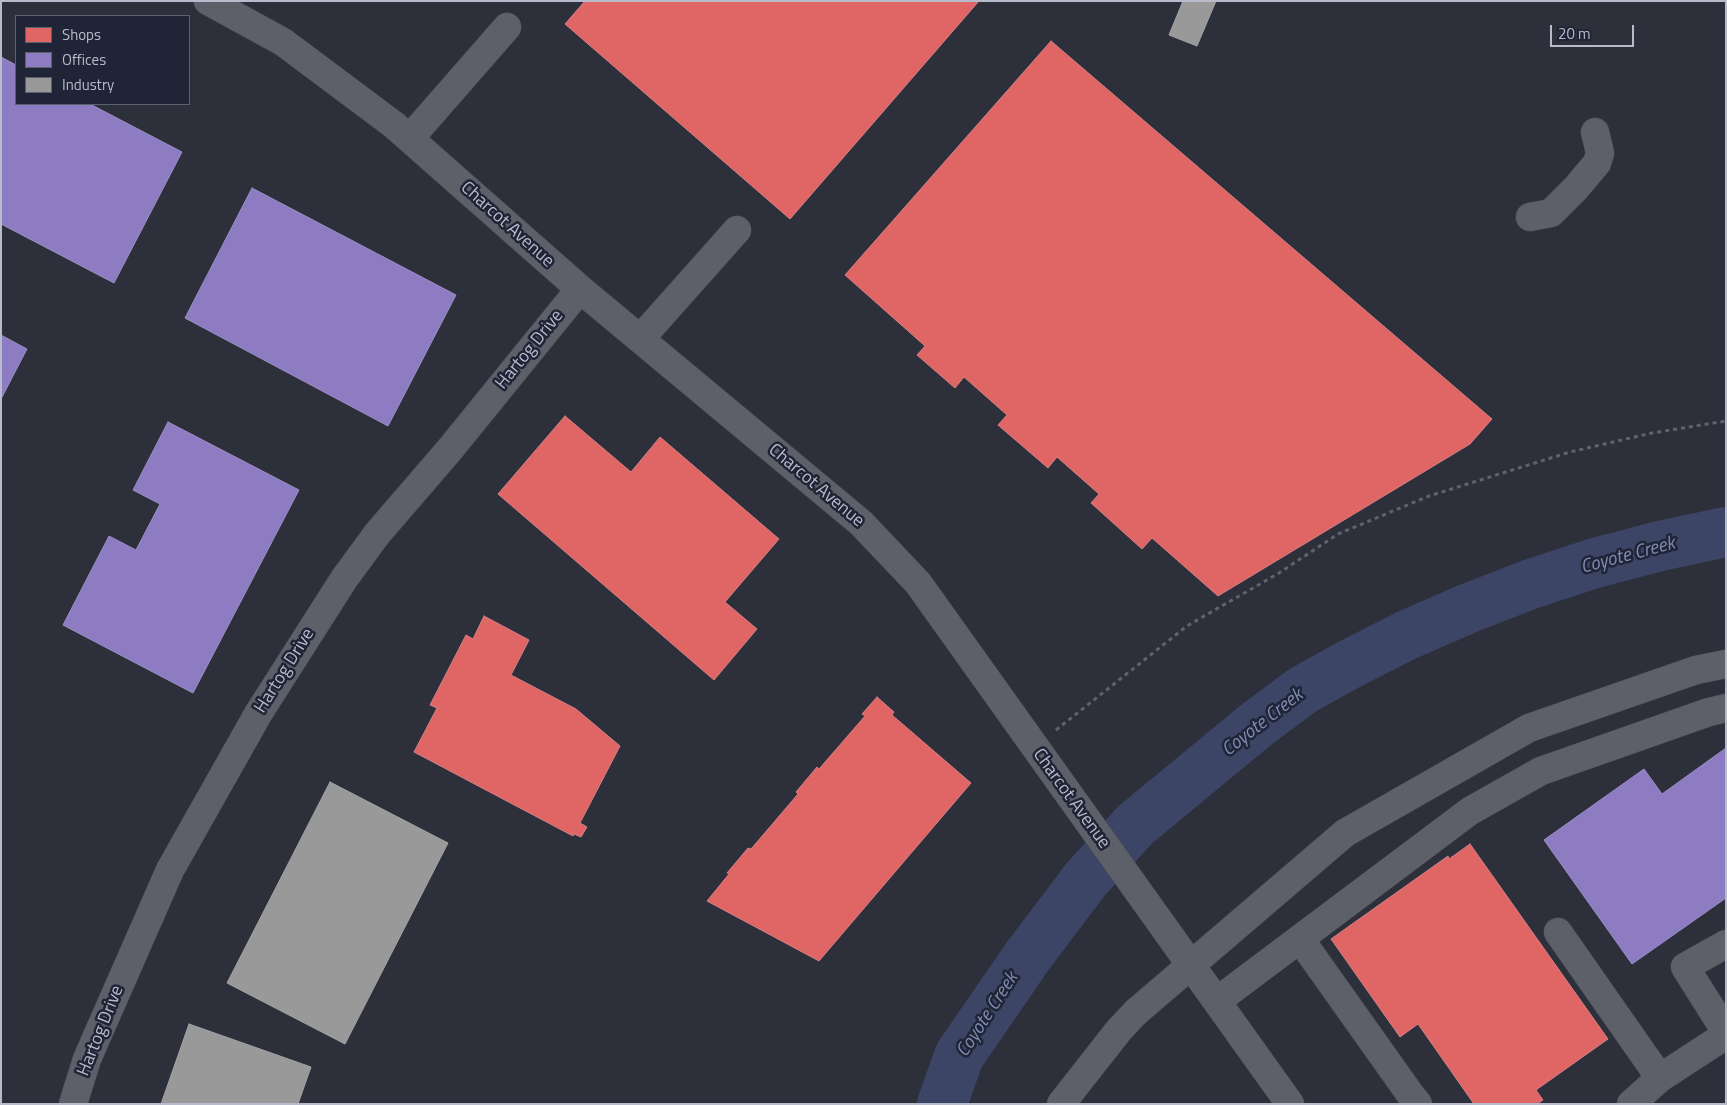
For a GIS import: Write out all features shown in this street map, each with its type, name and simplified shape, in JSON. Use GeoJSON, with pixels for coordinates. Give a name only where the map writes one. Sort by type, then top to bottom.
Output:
{"type":"FeatureCollection","features":[{"type":"Feature","properties":{"kind":"street","name":"Charcot Avenue"},"geometry":{"type":"LineString","coordinates":[[208,1],[283,42],[410,138],[580,289],[861,523],[918,583],[1290,1104]]}},
{"type":"Feature","properties":{"kind":"street"},"geometry":{"type":"LineString","coordinates":[[410,138],[507,27]]}},
{"type":"Feature","properties":{"kind":"street"},"geometry":{"type":"LineString","coordinates":[[1530,217],[1551,213],[1597,163],[1600,153],[1595,132]]}},
{"type":"Feature","properties":{"kind":"street"},"geometry":{"type":"LineString","coordinates":[[640,339],[737,230]]}},
{"type":"Feature","properties":{"kind":"street","name":"Hartog Drive"},"geometry":{"type":"LineString","coordinates":[[73,1104],[87,1059],[170,870],[258,714],[344,579],[372,542],[580,289]]}},
{"type":"Feature","properties":{"kind":"street"},"geometry":{"type":"LineString","coordinates":[[1062,1104],[1119,1030],[1185,955],[1344,833],[1529,728],[1696,670],[1726,664]]}},
{"type":"Feature","properties":{"kind":"street"},"geometry":{"type":"LineString","coordinates":[[1217,1001],[1470,811],[1541,771],[1709,712],[1726,708]]}},
{"type":"Feature","properties":{"kind":"street"},"geometry":{"type":"LineString","coordinates":[[1558,932],[1660,1078]]}},
{"type":"Feature","properties":{"kind":"street"},"geometry":{"type":"LineString","coordinates":[[1300,939],[1418,1104]]}},
{"type":"Feature","properties":{"kind":"street"},"geometry":{"type":"LineString","coordinates":[[1632,1104],[1660,1078],[1726,1034],[1685,967],[1726,944]]}},
{"type":"Feature","properties":{"kind":"path"},"geometry":{"type":"LineString","coordinates":[[1041,757],[1187,626],[1272,577],[1338,534],[1429,496],[1561,455],[1652,432],[1726,421]]}},
{"type":"Feature","properties":{"kind":"building: Shops"},"geometry":{"type":"Polygon","coordinates":[[[585,1],[979,1],[790,219],[565,24],[585,1]]]}},
{"type":"Feature","properties":{"kind":"building: Shops"},"geometry":{"type":"Polygon","coordinates":[[[1051,41],[1492,419],[1470,444],[1218,596],[1152,538],[1142,549],[1091,503],[1099,494],[1057,457],[1048,468],[998,425],[1007,415],[964,377],[955,388],[917,355],[925,346],[845,275],[1051,41]]]}},
{"type":"Feature","properties":{"kind":"building: Shops"},"geometry":{"type":"Polygon","coordinates":[[[565,416],[631,472],[660,437],[779,539],[725,602],[757,629],[714,680],[498,494],[565,416]]]}},
{"type":"Feature","properties":{"kind":"building: Shops"},"geometry":{"type":"Polygon","coordinates":[[[484,616],[529,640],[511,675],[576,709],[620,746],[580,823],[587,827],[581,837],[574,834],[573,836],[414,752],[437,708],[430,705],[466,635],[473,639],[484,616]]]}},
{"type":"Feature","properties":{"kind":"building: Shops"},"geometry":{"type":"Polygon","coordinates":[[[877,697],[894,712],[892,715],[971,783],[819,961],[707,901],[748,848],[751,849],[798,794],[796,792],[817,767],[819,769],[865,716],[862,714],[877,697]]]}},
{"type":"Feature","properties":{"kind":"building: Shops"},"geometry":{"type":"Polygon","coordinates":[[[1470,844],[1608,1039],[1536,1090],[1543,1100],[1537,1104],[1474,1104],[1418,1024],[1400,1037],[1331,939],[1448,856],[1449,859],[1470,844]]]}},
{"type":"Feature","properties":{"kind":"building: Offices"},"geometry":{"type":"Polygon","coordinates":[[[1,57],[15,64],[15,105],[92,105],[182,152],[114,283],[1,224],[1,57]]]}},
{"type":"Feature","properties":{"kind":"building: Offices"},"geometry":{"type":"Polygon","coordinates":[[[252,188],[456,295],[388,426],[185,318],[252,188]]]}},
{"type":"Feature","properties":{"kind":"building: Offices"},"geometry":{"type":"Polygon","coordinates":[[[1,335],[27,349],[1,399],[1,335]]]}},
{"type":"Feature","properties":{"kind":"building: Offices"},"geometry":{"type":"Polygon","coordinates":[[[168,422],[299,490],[193,693],[63,625],[109,536],[136,550],[160,504],[133,490],[168,422]]]}},
{"type":"Feature","properties":{"kind":"building: Offices"},"geometry":{"type":"Polygon","coordinates":[[[1726,748],[1726,898],[1632,964],[1544,840],[1644,769],[1662,794],[1726,748]]]}},
{"type":"Feature","properties":{"kind":"building: Industry"},"geometry":{"type":"Polygon","coordinates":[[[1183,1],[1216,1],[1197,46],[1169,35],[1183,1]]]}},
{"type":"Feature","properties":{"kind":"building: Industry"},"geometry":{"type":"Polygon","coordinates":[[[330,782],[448,843],[345,1044],[227,983],[330,782]]]}},
{"type":"Feature","properties":{"kind":"building: Industry"},"geometry":{"type":"Polygon","coordinates":[[[189,1024],[311,1067],[298,1104],[161,1104],[189,1024]]]}},
{"type":"Feature","properties":{"kind":"waterway","name":"Coyote Creek"},"geometry":{"type":"LineString","coordinates":[[942,1104],[959,1056],[1027,957],[1086,879],[1135,825],[1256,725],[1303,690],[1407,635],[1531,584],[1595,563],[1660,546],[1726,532]]}}]}
